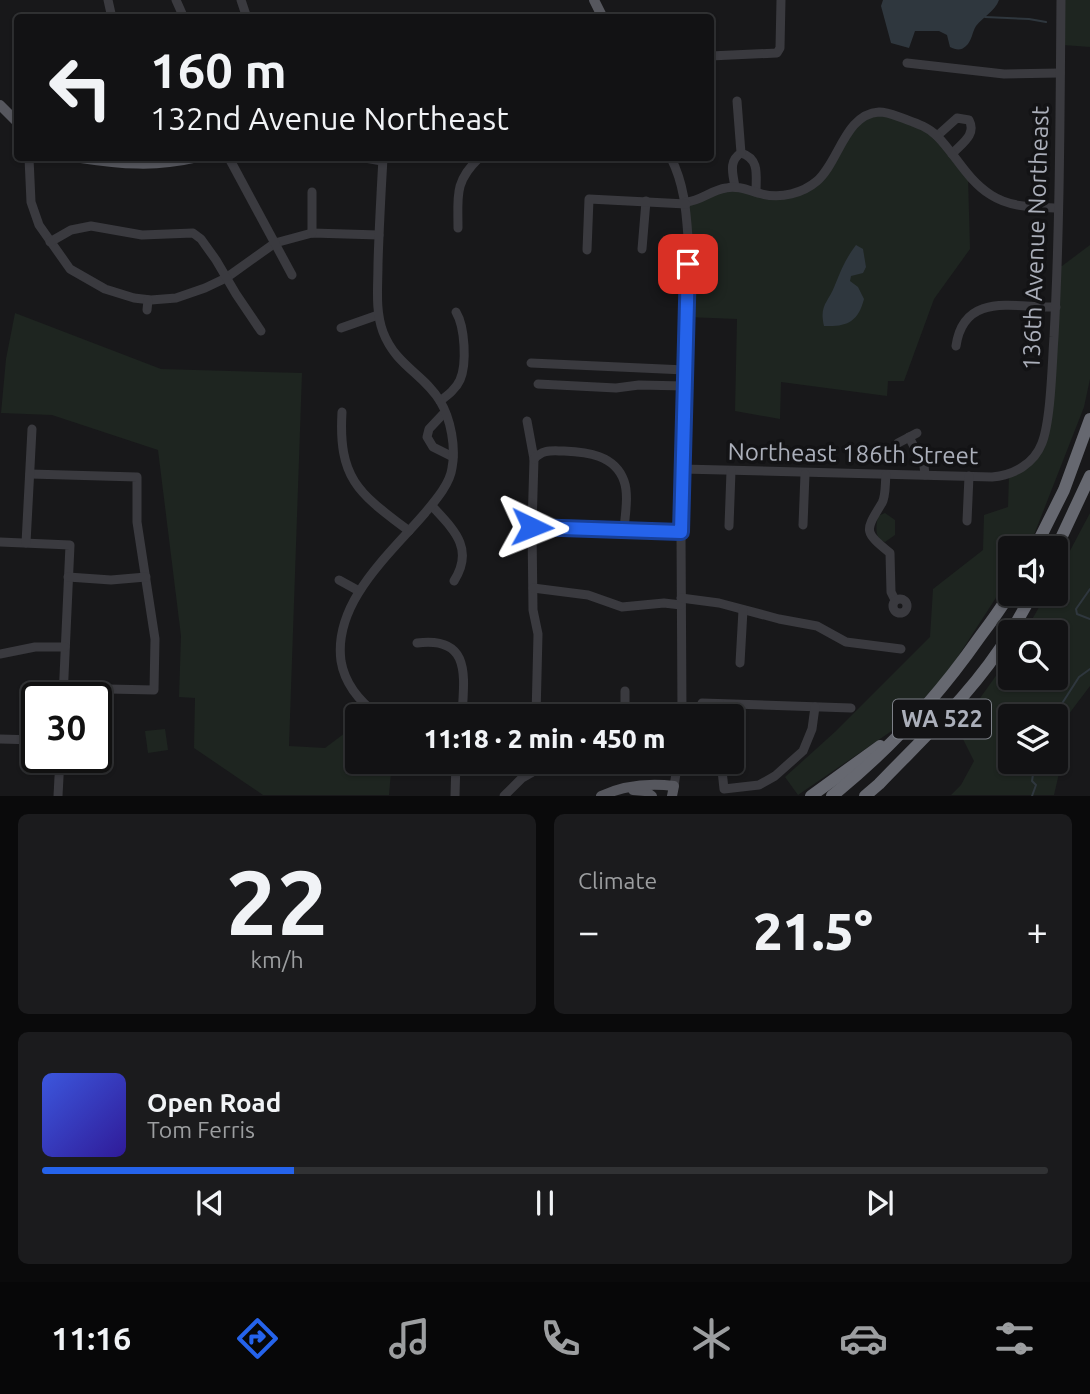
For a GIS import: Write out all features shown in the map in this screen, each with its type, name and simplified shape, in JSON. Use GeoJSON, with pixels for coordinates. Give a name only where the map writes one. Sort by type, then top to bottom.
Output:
{"type":"FeatureCollection","features":[{"type":"Feature","properties":{"kind":"highway"},"geometry":{"type":"LineString","coordinates":[[1041,536],[1064,490],[1090,419]]}},
{"type":"Feature","properties":{"kind":"highway"},"geometry":{"type":"LineString","coordinates":[[1062,536],[1090,476]]}},
{"type":"Feature","properties":{"kind":"highway","name":"WA 522"},"geometry":{"type":"LineString","coordinates":[[832,796],[873,763],[912,724],[950,678],[1001,606]]}},
{"type":"Feature","properties":{"kind":"highway","name":"WA 522"},"geometry":{"type":"LineString","coordinates":[[864,796],[879,784],[965,695],[998,652]]}},
{"type":"Feature","properties":{"kind":"highway"},"geometry":{"type":"LineString","coordinates":[[811,796],[912,724]]}},
{"type":"Feature","properties":{"kind":"main road"},"geometry":{"type":"LineString","coordinates":[[0,105],[14,119]]}},
{"type":"Feature","properties":{"kind":"main road"},"geometry":{"type":"LineString","coordinates":[[101,161],[121,164],[149,161]]}},
{"type":"Feature","properties":{"kind":"main road"},"geometry":{"type":"LineString","coordinates":[[601,796],[640,785],[673,791]]}},
{"type":"Feature","properties":{"kind":"main road"},"geometry":{"type":"LineString","coordinates":[[616,790],[640,790],[652,796]]}},
{"type":"Feature","properties":{"kind":"street"},"geometry":{"type":"LineString","coordinates":[[714,56],[777,53],[780,48],[781,0]]}},
{"type":"Feature","properties":{"kind":"street","name":"136th Avenue Northeast"},"geometry":{"type":"LineString","coordinates":[[1020,468],[1035,456],[1042,442],[1052,369],[1056,307],[1061,0]]}},
{"type":"Feature","properties":{"kind":"street"},"geometry":{"type":"LineString","coordinates":[[907,63],[1004,74],[1060,73]]}},
{"type":"Feature","properties":{"kind":"street"},"geometry":{"type":"LineString","coordinates":[[737,101],[741,153]]}},
{"type":"Feature","properties":{"kind":"street"},"geometry":{"type":"LineString","coordinates":[[587,250],[589,199],[686,203],[717,190],[735,187],[772,196],[786,195],[815,183],[835,159],[854,124],[873,113],[892,114],[918,124],[937,136],[968,176],[992,196],[1017,205],[1058,208]]}},
{"type":"Feature","properties":{"kind":"street"},"geometry":{"type":"LineString","coordinates":[[937,136],[957,118],[965,118],[971,123],[969,136],[951,154]]}},
{"type":"Feature","properties":{"kind":"street"},"geometry":{"type":"LineString","coordinates":[[735,187],[732,163],[736,155],[741,153]]}},
{"type":"Feature","properties":{"kind":"street"},"geometry":{"type":"LineString","coordinates":[[741,153],[755,164],[755,192]]}},
{"type":"Feature","properties":{"kind":"street"},"geometry":{"type":"LineString","coordinates":[[29,161],[31,202],[39,225],[70,269],[105,289],[148,300],[176,298],[226,278],[275,243],[312,233],[379,235]]}},
{"type":"Feature","properties":{"kind":"street"},"geometry":{"type":"LineString","coordinates":[[231,161],[292,275]]}},
{"type":"Feature","properties":{"kind":"street"},"geometry":{"type":"LineString","coordinates":[[364,704],[342,669],[341,632],[347,613],[359,591],[432,506],[448,481],[453,457],[450,428],[440,401],[404,366],[390,348],[378,315],[382,161]]}},
{"type":"Feature","properties":{"kind":"street"},"geometry":{"type":"LineString","coordinates":[[458,228],[461,178],[476,161]]}},
{"type":"Feature","properties":{"kind":"street"},"geometry":{"type":"LineString","coordinates":[[672,161],[686,203],[688,237],[681,532],[682,704]]}},
{"type":"Feature","properties":{"kind":"street"},"geometry":{"type":"LineString","coordinates":[[312,233],[313,192]]}},
{"type":"Feature","properties":{"kind":"street"},"geometry":{"type":"LineString","coordinates":[[642,249],[646,201]]}},
{"type":"Feature","properties":{"kind":"street"},"geometry":{"type":"LineString","coordinates":[[50,242],[71,230],[91,226],[142,234],[193,233],[201,239],[261,331]]}},
{"type":"Feature","properties":{"kind":"street"},"geometry":{"type":"LineString","coordinates":[[147,310],[148,300]]}},
{"type":"Feature","properties":{"kind":"street"},"geometry":{"type":"LineString","coordinates":[[956,346],[964,320],[978,309],[994,306],[1056,307]]}},
{"type":"Feature","properties":{"kind":"street"},"geometry":{"type":"LineString","coordinates":[[440,401],[456,388],[462,378],[463,324],[456,312]]}},
{"type":"Feature","properties":{"kind":"street"},"geometry":{"type":"LineString","coordinates":[[341,328],[378,315]]}},
{"type":"Feature","properties":{"kind":"street"},"geometry":{"type":"LineString","coordinates":[[531,363],[685,370]]}},
{"type":"Feature","properties":{"kind":"street"},"geometry":{"type":"LineString","coordinates":[[538,384],[615,388],[639,385],[685,386]]}},
{"type":"Feature","properties":{"kind":"street"},"geometry":{"type":"LineString","coordinates":[[342,412],[341,429],[350,476],[370,502],[409,531]]}},
{"type":"Feature","properties":{"kind":"street"},"geometry":{"type":"LineString","coordinates":[[445,412],[429,429],[427,437],[433,447],[453,457]]}},
{"type":"Feature","properties":{"kind":"street"},"geometry":{"type":"LineString","coordinates":[[527,421],[534,459],[532,527],[533,588],[538,634],[536,704]]}},
{"type":"Feature","properties":{"kind":"street"},"geometry":{"type":"LineString","coordinates":[[26,542],[32,429]]}},
{"type":"Feature","properties":{"kind":"street"},"geometry":{"type":"LineString","coordinates":[[898,443],[913,435],[925,475]]}},
{"type":"Feature","properties":{"kind":"street"},"geometry":{"type":"LineString","coordinates":[[534,459],[539,453],[546,451],[583,452],[610,463],[618,470],[624,482],[624,530]]}},
{"type":"Feature","properties":{"kind":"street","name":"Northeast 186th Street"},"geometry":{"type":"LineString","coordinates":[[682,469],[969,476],[1009,475],[1020,468]]}},
{"type":"Feature","properties":{"kind":"street"},"geometry":{"type":"LineString","coordinates":[[729,526],[731,471]]}},
{"type":"Feature","properties":{"kind":"street"},"geometry":{"type":"LineString","coordinates":[[30,474],[137,477],[137,522],[155,639],[154,690],[112,689]]}},
{"type":"Feature","properties":{"kind":"street"},"geometry":{"type":"LineString","coordinates":[[803,525],[805,474]]}},
{"type":"Feature","properties":{"kind":"street"},"geometry":{"type":"LineString","coordinates":[[886,475],[884,501],[873,514],[870,530],[876,544],[890,553],[891,592],[895,600]]}},
{"type":"Feature","properties":{"kind":"street"},"geometry":{"type":"LineString","coordinates":[[967,521],[969,476]]}},
{"type":"Feature","properties":{"kind":"street"},"geometry":{"type":"LineString","coordinates":[[432,506],[462,543],[461,569],[454,581]]}},
{"type":"Feature","properties":{"kind":"street"},"geometry":{"type":"LineString","coordinates":[[532,527],[681,532]]}},
{"type":"Feature","properties":{"kind":"street"},"geometry":{"type":"LineString","coordinates":[[0,542],[70,545],[63,682]]}},
{"type":"Feature","properties":{"kind":"street"},"geometry":{"type":"LineString","coordinates":[[68,577],[111,580],[146,577]]}},
{"type":"Feature","properties":{"kind":"street"},"geometry":{"type":"LineString","coordinates":[[339,580],[359,591]]}},
{"type":"Feature","properties":{"kind":"street"},"geometry":{"type":"LineString","coordinates":[[533,588],[577,593],[622,607],[681,601],[719,603],[817,626],[846,642],[901,649]]}},
{"type":"Feature","properties":{"kind":"street"},"geometry":{"type":"LineString","coordinates":[[740,663],[743,610]]}},
{"type":"Feature","properties":{"kind":"street"},"geometry":{"type":"LineString","coordinates":[[416,643],[442,643],[452,647],[464,673],[463,704]]}},
{"type":"Feature","properties":{"kind":"street"},"geometry":{"type":"LineString","coordinates":[[0,654],[35,647],[65,647]]}},
{"type":"Feature","properties":{"kind":"street"},"geometry":{"type":"LineString","coordinates":[[625,691],[625,704]]}},
{"type":"Feature","properties":{"kind":"street"},"geometry":{"type":"LineString","coordinates":[[744,705],[851,708]]}},
{"type":"Feature","properties":{"kind":"street"},"geometry":{"type":"LineString","coordinates":[[722,774],[724,789],[759,785],[775,776],[803,751],[812,729],[815,707]]}},
{"type":"Feature","properties":{"kind":"street"},"geometry":{"type":"LineString","coordinates":[[0,739],[21,740]]}},
{"type":"Feature","properties":{"kind":"street"},"geometry":{"type":"LineString","coordinates":[[58,796],[59,773]]}},
{"type":"Feature","properties":{"kind":"street"},"geometry":{"type":"LineString","coordinates":[[455,796],[456,774]]}},
{"type":"Feature","properties":{"kind":"street"},"geometry":{"type":"LineString","coordinates":[[504,796],[529,774]]}},
{"type":"Feature","properties":{"kind":"shaded area"},"geometry":{"type":"Polygon","coordinates":[[[883,0],[999,0],[976,26],[968,44],[958,50],[950,47],[947,35],[939,31],[915,31],[909,48],[891,43],[881,6],[883,0]]]}},
{"type":"Feature","properties":{"kind":"shaded area"},"geometry":{"type":"Polygon","coordinates":[[[1065,0],[1090,0],[1090,47],[1063,45],[1065,0]]]}},
{"type":"Feature","properties":{"kind":"shaded area"},"geometry":{"type":"Polygon","coordinates":[[[873,113],[929,129],[968,176],[970,249],[934,299],[904,381],[888,381],[887,396],[781,382],[780,419],[735,411],[737,319],[687,317],[686,202],[726,188],[772,196],[815,183],[847,135],[873,113]]]}},
{"type":"Feature","properties":{"kind":"shaded area"},"geometry":{"type":"Polygon","coordinates":[[[856,245],[863,249],[866,267],[863,273],[851,276],[850,281],[858,287],[864,299],[862,307],[850,322],[824,326],[825,304],[856,245]]]}},
{"type":"Feature","properties":{"kind":"shaded area"},"geometry":{"type":"Polygon","coordinates":[[[1090,245],[1090,379],[1084,407],[1034,536],[998,536],[998,595],[946,675],[896,728],[798,795],[785,777],[836,731],[930,637],[933,589],[983,550],[984,515],[1008,507],[1009,475],[1020,468],[1043,442],[1057,265],[1062,266],[1090,245]]]}},
{"type":"Feature","properties":{"kind":"shaded area"},"geometry":{"type":"Polygon","coordinates":[[[15,313],[161,369],[302,373],[289,746],[325,748],[345,733],[345,774],[391,774],[389,795],[263,795],[194,748],[195,698],[179,697],[181,636],[158,450],[52,415],[1,413],[6,359],[15,313]]]}},
{"type":"Feature","properties":{"kind":"shaded area"},"geometry":{"type":"Polygon","coordinates":[[[885,513],[895,520],[895,535],[885,542],[877,535],[876,528],[878,516],[885,513]]]}},
{"type":"Feature","properties":{"kind":"shaded area"},"geometry":{"type":"Polygon","coordinates":[[[1090,513],[1090,686],[1068,715],[1068,704],[998,704],[998,774],[1059,774],[1054,795],[951,795],[961,785],[974,761],[956,725],[998,673],[998,690],[1068,690],[1068,620],[1032,620],[1040,606],[1068,606],[1068,554],[1090,513]]]}},
{"type":"Feature","properties":{"kind":"shaded area"},"geometry":{"type":"Polygon","coordinates":[[[165,729],[168,750],[148,753],[145,731],[165,729]]]}},
{"type":"Feature","properties":{"kind":"waterway"},"geometry":{"type":"LineString","coordinates":[[985,17],[1046,22]]}},
{"type":"Feature","properties":{"kind":"waterway"},"geometry":{"type":"LineString","coordinates":[[1090,589],[1076,609],[1077,614],[1090,619]]}},
{"type":"Feature","properties":{"kind":"waterway"},"geometry":{"type":"LineString","coordinates":[[1062,704],[1079,677],[1090,669]]}},
{"type":"Feature","properties":{"kind":"waterway"},"geometry":{"type":"LineString","coordinates":[[1032,796],[1036,785],[1032,781],[1033,774]]}},
{"type":"Feature","properties":{"kind":"route"},"geometry":{"type":"LineString","coordinates":[[532,527],[681,532],[688,264]]}}]}
